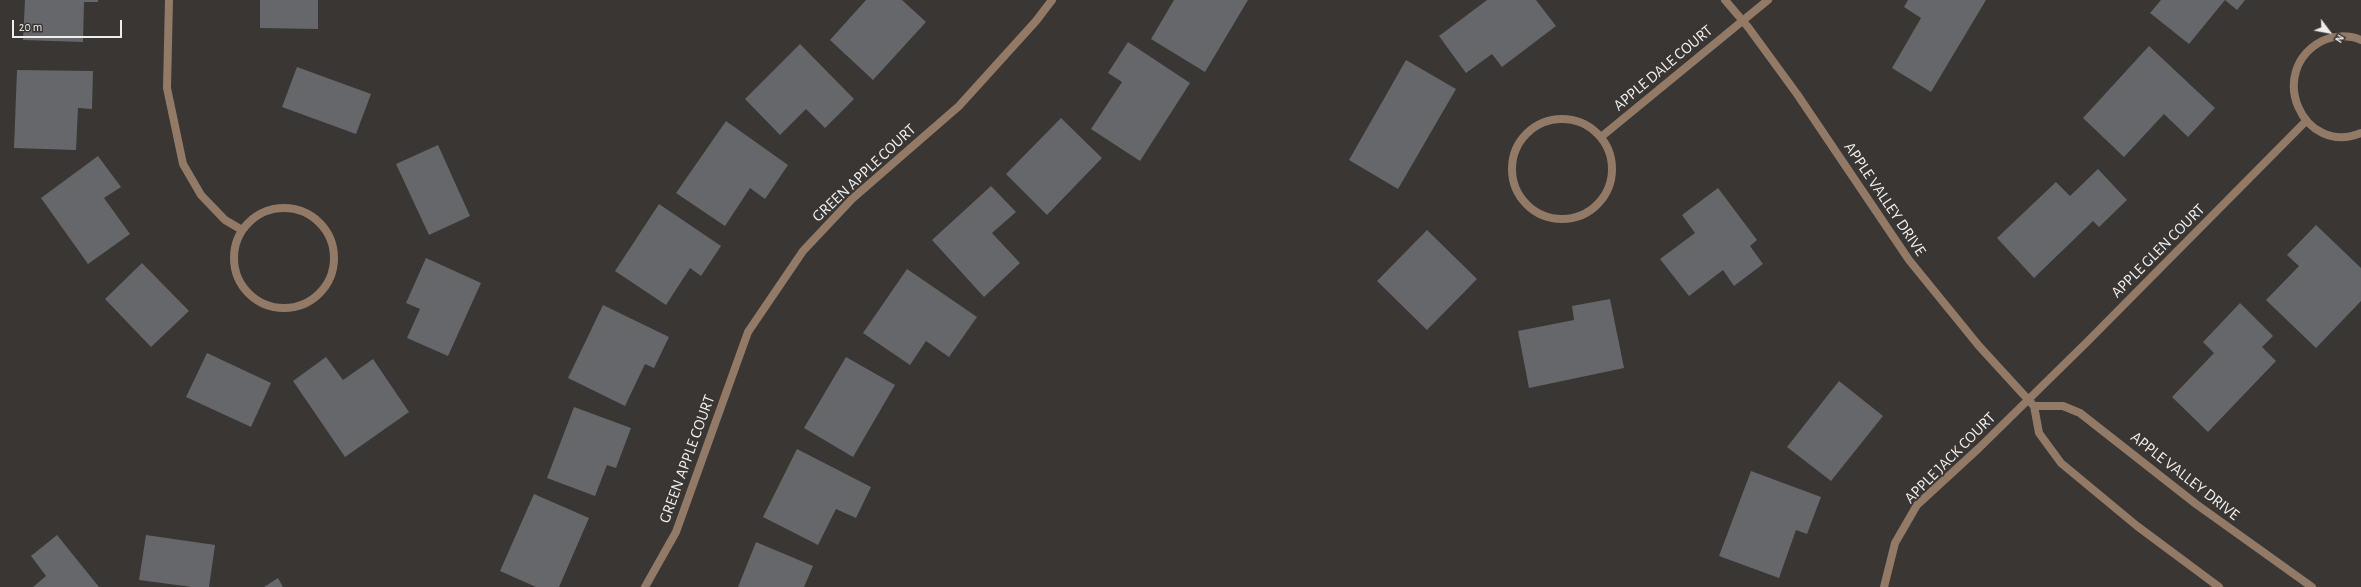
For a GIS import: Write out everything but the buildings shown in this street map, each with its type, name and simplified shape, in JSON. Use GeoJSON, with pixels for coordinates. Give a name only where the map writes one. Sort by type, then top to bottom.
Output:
{"type":"FeatureCollection","features":[{"type":"Feature","properties":{"kind":"street"},"geometry":{"type":"LineString","coordinates":[[169,0],[167,88],[183,164],[201,195],[225,220],[242,230]]}},
{"type":"Feature","properties":{"kind":"street","name":"GREEN APPLE COURT"},"geometry":{"type":"LineString","coordinates":[[645,587],[676,532],[748,332],[803,250],[852,199],[959,106],[1052,0]]}},
{"type":"Feature","properties":{"kind":"street","name":"APPLE VALLEY DRIVE"},"geometry":{"type":"LineString","coordinates":[[1725,0],[1798,94],[1908,260],[1979,346],[2031,403],[2063,406],[2080,413],[2196,504],[2312,587]]}},
{"type":"Feature","properties":{"kind":"street","name":"APPLE DALE COURT"},"geometry":{"type":"LineString","coordinates":[[1601,137],[1768,0]]}},
{"type":"Feature","properties":{"kind":"street"},"geometry":{"type":"LineString","coordinates":[[2361,40],[2341,36],[2328,39],[2315,45],[2304,55],[2297,68],[2294,81],[2294,96],[2298,109],[2306,121],[2318,130],[2331,136],[2345,137],[2361,133]]}},
{"type":"Feature","properties":{"kind":"street"},"geometry":{"type":"LineString","coordinates":[[1566,118],[1592,128],[1601,137],[1610,156],[1612,176],[1608,189],[1600,201],[1590,210],[1578,216],[1565,219],[1545,216],[1527,205],[1518,194],[1512,168],[1514,154],[1528,131],[1552,119],[1566,118]]}},
{"type":"Feature","properties":{"kind":"street","name":"APPLE GLEN COURT"},"geometry":{"type":"LineString","coordinates":[[2031,403],[2306,121]]}},
{"type":"Feature","properties":{"kind":"street"},"geometry":{"type":"LineString","coordinates":[[277,208],[291,208],[305,212],[317,220],[326,230],[332,243],[334,258],[332,271],[326,284],[317,296],[305,304],[291,307],[277,307],[263,304],[251,296],[239,278],[234,258],[236,243],[242,230],[251,220],[263,212],[277,208]]}},
{"type":"Feature","properties":{"kind":"street"},"geometry":{"type":"LineString","coordinates":[[2031,403],[2039,433],[2061,463],[2137,526],[2220,587]]}},
{"type":"Feature","properties":{"kind":"street","name":"APPLE JACK COURT"},"geometry":{"type":"LineString","coordinates":[[1884,587],[1896,543],[1917,505],[2031,403]]}}]}
